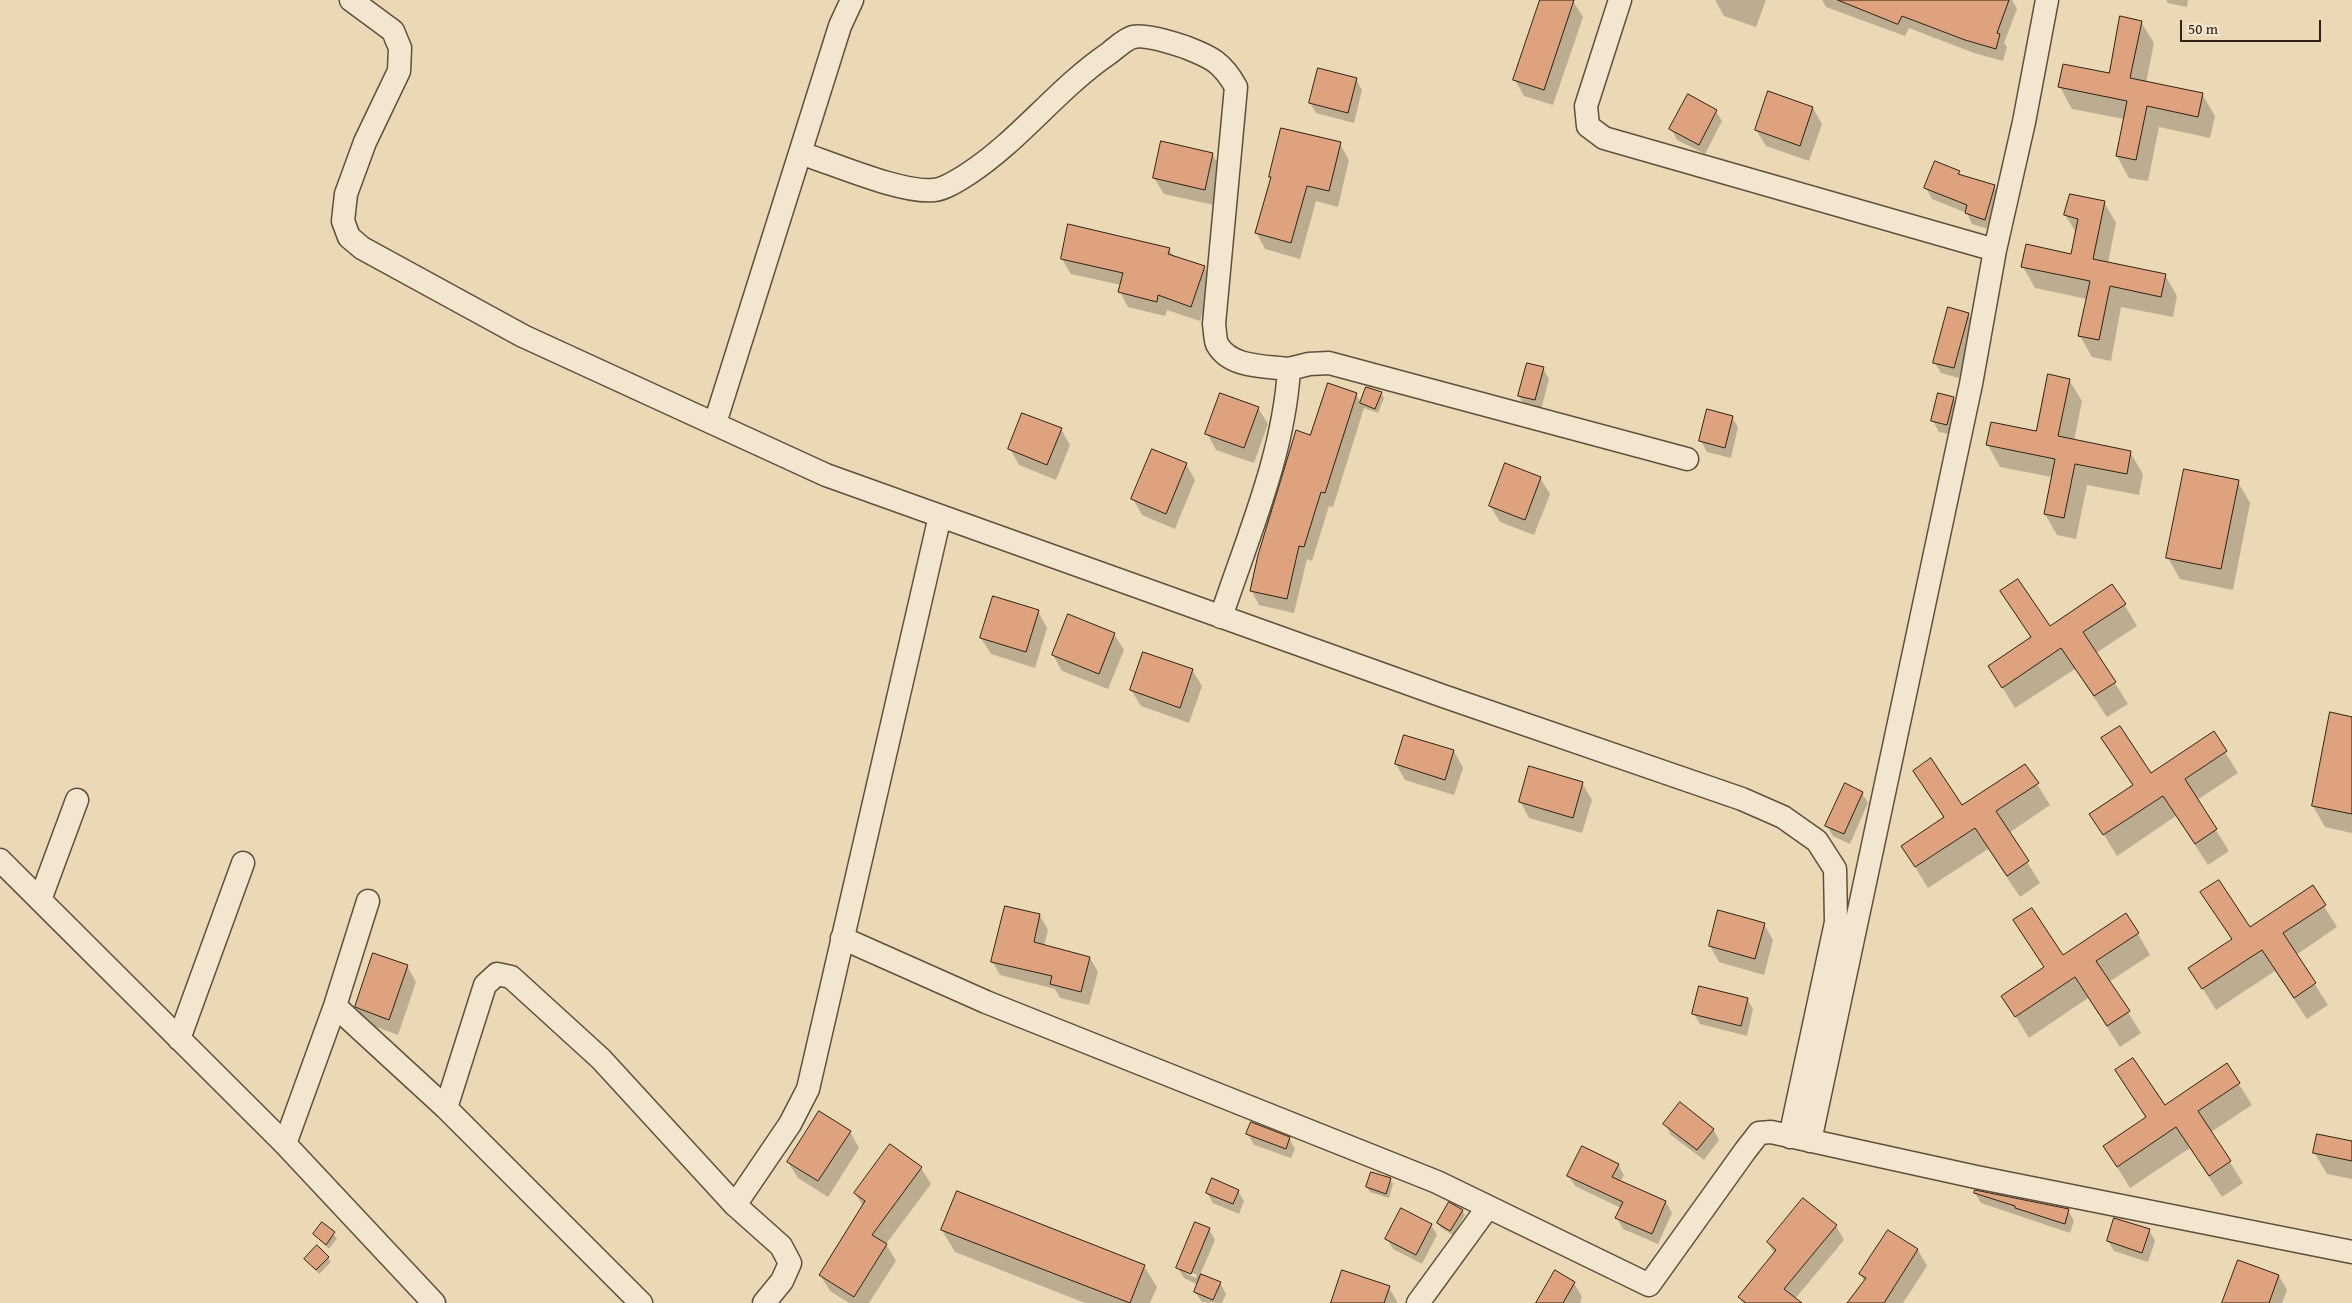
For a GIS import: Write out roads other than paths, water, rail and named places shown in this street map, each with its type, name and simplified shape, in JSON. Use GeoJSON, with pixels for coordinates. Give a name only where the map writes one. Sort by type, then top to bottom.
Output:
{"type":"FeatureCollection","features":[{"type":"Feature","properties":{"kind":"street"},"geometry":{"type":"LineString","coordinates":[[351,0],[393,31],[400,48],[399,70],[365,142],[346,194],[343,221],[349,237],[370,253],[523,336],[715,422],[826,476],[1742,799],[1783,817],[1817,841],[1835,869],[1836,922],[1800,1139]]}},
{"type":"Feature","properties":{"kind":"street"},"geometry":{"type":"LineString","coordinates":[[715,422],[840,26],[852,0]]}},
{"type":"Feature","properties":{"kind":"street"},"geometry":{"type":"LineString","coordinates":[[1620,0],[1586,106],[1588,126],[1604,138],[1995,250]]}},
{"type":"Feature","properties":{"kind":"street"},"geometry":{"type":"LineString","coordinates":[[1800,1139],[1970,393],[1995,250],[2024,122],[2047,0]]}},
{"type":"Feature","properties":{"kind":"street"},"geometry":{"type":"LineString","coordinates":[[800,153],[913,190],[935,190],[956,181],[983,164],[1005,146],[1070,84],[1098,61],[1133,37],[1166,40],[1210,56],[1226,70],[1236,87],[1230,133],[1214,324],[1216,343],[1228,358],[1254,365],[1288,368],[1329,363],[1686,459]]}},
{"type":"Feature","properties":{"kind":"street"},"geometry":{"type":"LineString","coordinates":[[1221,616],[1278,441],[1286,405],[1288,368]]}},
{"type":"Feature","properties":{"kind":"street"},"geometry":{"type":"LineString","coordinates":[[735,1204],[790,1124],[808,1089],[940,516]]}},
{"type":"Feature","properties":{"kind":"street"},"geometry":{"type":"LineString","coordinates":[[40,900],[77,800]]}},
{"type":"Feature","properties":{"kind":"street"},"geometry":{"type":"LineString","coordinates":[[0,860],[285,1144],[434,1303]]}},
{"type":"Feature","properties":{"kind":"street"},"geometry":{"type":"LineString","coordinates":[[180,1039],[243,864]]}},
{"type":"Feature","properties":{"kind":"street"},"geometry":{"type":"LineString","coordinates":[[285,1144],[335,1006],[368,901]]}},
{"type":"Feature","properties":{"kind":"street"},"geometry":{"type":"LineString","coordinates":[[842,938],[986,1002],[1437,1182],[1649,1285],[1759,1133],[1771,1132],[1976,1177],[2352,1252]]}},
{"type":"Feature","properties":{"kind":"street"},"geometry":{"type":"LineString","coordinates":[[446,1108],[485,985],[497,974],[511,977],[601,1059],[735,1204],[781,1246],[790,1263],[782,1280],[764,1303]]}},
{"type":"Feature","properties":{"kind":"street"},"geometry":{"type":"LineString","coordinates":[[335,1006],[446,1108],[641,1303]]}},
{"type":"Feature","properties":{"kind":"street"},"geometry":{"type":"LineString","coordinates":[[1418,1303],[1488,1208]]}}]}
